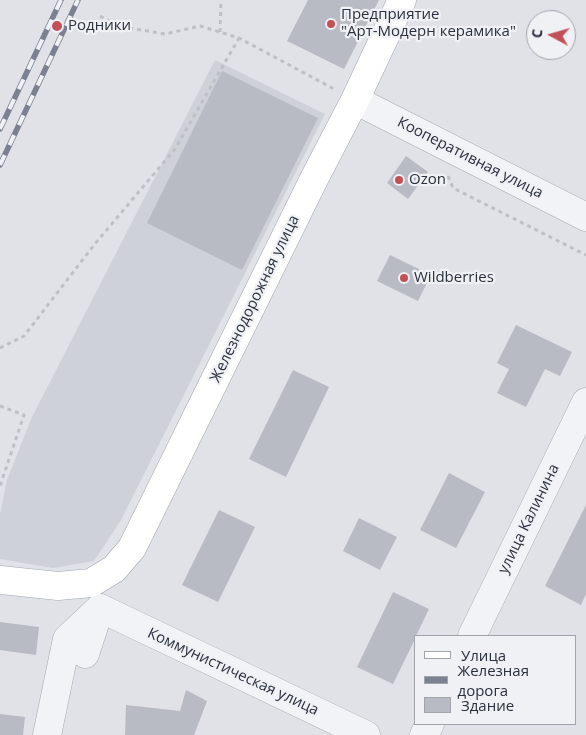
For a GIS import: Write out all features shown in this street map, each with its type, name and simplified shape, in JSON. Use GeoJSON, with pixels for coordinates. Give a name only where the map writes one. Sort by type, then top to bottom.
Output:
{"type":"FeatureCollection","features":[{"type":"Feature","properties":{"kind":"main road","name":"Железнодорожная улица"},"geometry":{"type":"LineString","coordinates":[[96,596],[114,569],[132,548],[314,179],[355,100],[402,0]]}},
{"type":"Feature","properties":{"kind":"main road"},"geometry":{"type":"LineString","coordinates":[[0,580],[58,586],[96,596]]}},
{"type":"Feature","properties":{"kind":"street","name":"Кооперативная улица"},"geometry":{"type":"LineString","coordinates":[[355,100],[586,217]]}},
{"type":"Feature","properties":{"kind":"street","name":"улица Калинина"},"geometry":{"type":"LineString","coordinates":[[472,635],[586,402]]}},
{"type":"Feature","properties":{"kind":"street"},"geometry":{"type":"LineString","coordinates":[[85,654],[96,596]]}},
{"type":"Feature","properties":{"kind":"street","name":"Железнодорожная улица"},"geometry":{"type":"LineString","coordinates":[[47,735],[67,640],[96,596]]}},
{"type":"Feature","properties":{"kind":"street","name":"Коммунистическая улица"},"geometry":{"type":"LineString","coordinates":[[96,596],[366,735]]}},
{"type":"Feature","properties":{"kind":"path"},"geometry":{"type":"LineString","coordinates":[[220,0],[220,32]]}},
{"type":"Feature","properties":{"kind":"path"},"geometry":{"type":"LineString","coordinates":[[100,16],[118,26],[164,34],[200,26],[240,38],[355,100]]}},
{"type":"Feature","properties":{"kind":"path"},"geometry":{"type":"LineString","coordinates":[[0,348],[24,336],[94,245],[175,149],[240,38]]}},
{"type":"Feature","properties":{"kind":"path"},"geometry":{"type":"LineString","coordinates":[[434,140],[453,188],[586,255]]}},
{"type":"Feature","properties":{"kind":"path"},"geometry":{"type":"LineString","coordinates":[[0,406],[24,415],[0,486]]}},
{"type":"Feature","properties":{"kind":"shaded area"},"geometry":{"type":"Polygon","coordinates":[[[215,60],[325,114],[121,520],[94,561],[53,568],[0,559],[0,514],[7,480],[31,419],[215,60]]]}},
{"type":"Feature","properties":{"kind":"building","name":"Предприятие \"Арт-Модерн керамика\""},"geometry":{"type":"Polygon","coordinates":[[[308,0],[379,0],[344,69],[287,41],[308,0]]]}},
{"type":"Feature","properties":{"kind":"building"},"geometry":{"type":"Polygon","coordinates":[[[222,71],[318,118],[242,270],[147,223],[222,71]]]}},
{"type":"Feature","properties":{"kind":"building"},"geometry":{"type":"Polygon","coordinates":[[[406,156],[428,172],[408,199],[387,183],[406,156]]]}},
{"type":"Feature","properties":{"kind":"building","name":"Wildberries"},"geometry":{"type":"Polygon","coordinates":[[[390,255],[431,275],[418,301],[377,281],[390,255]]]}},
{"type":"Feature","properties":{"kind":"building"},"geometry":{"type":"Polygon","coordinates":[[[516,325],[572,352],[560,376],[545,369],[526,407],[497,393],[509,369],[497,363],[516,325]]]}},
{"type":"Feature","properties":{"kind":"building"},"geometry":{"type":"Polygon","coordinates":[[[293,370],[329,387],[286,477],[249,459],[293,370]]]}},
{"type":"Feature","properties":{"kind":"building"},"geometry":{"type":"Polygon","coordinates":[[[449,473],[485,492],[456,548],[420,530],[449,473]]]}},
{"type":"Feature","properties":{"kind":"building"},"geometry":{"type":"Polygon","coordinates":[[[586,505],[586,594],[581,605],[545,586],[586,505]]]}},
{"type":"Feature","properties":{"kind":"building"},"geometry":{"type":"Polygon","coordinates":[[[219,510],[255,527],[218,602],[182,585],[219,510]]]}},
{"type":"Feature","properties":{"kind":"building"},"geometry":{"type":"Polygon","coordinates":[[[359,518],[397,537],[380,570],[343,551],[359,518]]]}},
{"type":"Feature","properties":{"kind":"building"},"geometry":{"type":"Polygon","coordinates":[[[393,592],[429,609],[416,635],[414,635],[414,641],[393,684],[357,667],[393,592]]]}},
{"type":"Feature","properties":{"kind":"building"},"geometry":{"type":"Polygon","coordinates":[[[0,622],[39,627],[36,655],[0,650],[0,622]]]}},
{"type":"Feature","properties":{"kind":"building"},"geometry":{"type":"Polygon","coordinates":[[[186,690],[207,701],[194,735],[125,735],[126,705],[180,711],[186,690]]]}},
{"type":"Feature","properties":{"kind":"building"},"geometry":{"type":"Polygon","coordinates":[[[0,714],[25,717],[23,735],[0,735],[0,714]]]}},
{"type":"Feature","properties":{"kind":"railway"},"geometry":{"type":"LineString","coordinates":[[0,129],[61,0]]}},
{"type":"Feature","properties":{"kind":"railway"},"geometry":{"type":"LineString","coordinates":[[0,165],[78,0]]}},
{"type":"Feature","properties":{"kind":"place","name":"Предприятие \"Арт-Модерн керамика\""},"geometry":{"type":"Point","coordinates":[331,24]}},
{"type":"Feature","properties":{"kind":"place","name":"Родники"},"geometry":{"type":"Point","coordinates":[57,26]}},
{"type":"Feature","properties":{"kind":"place","name":"Ozon"},"geometry":{"type":"Point","coordinates":[399,180]}},
{"type":"Feature","properties":{"kind":"place","name":"Wildberries"},"geometry":{"type":"Point","coordinates":[404,278]}}]}
